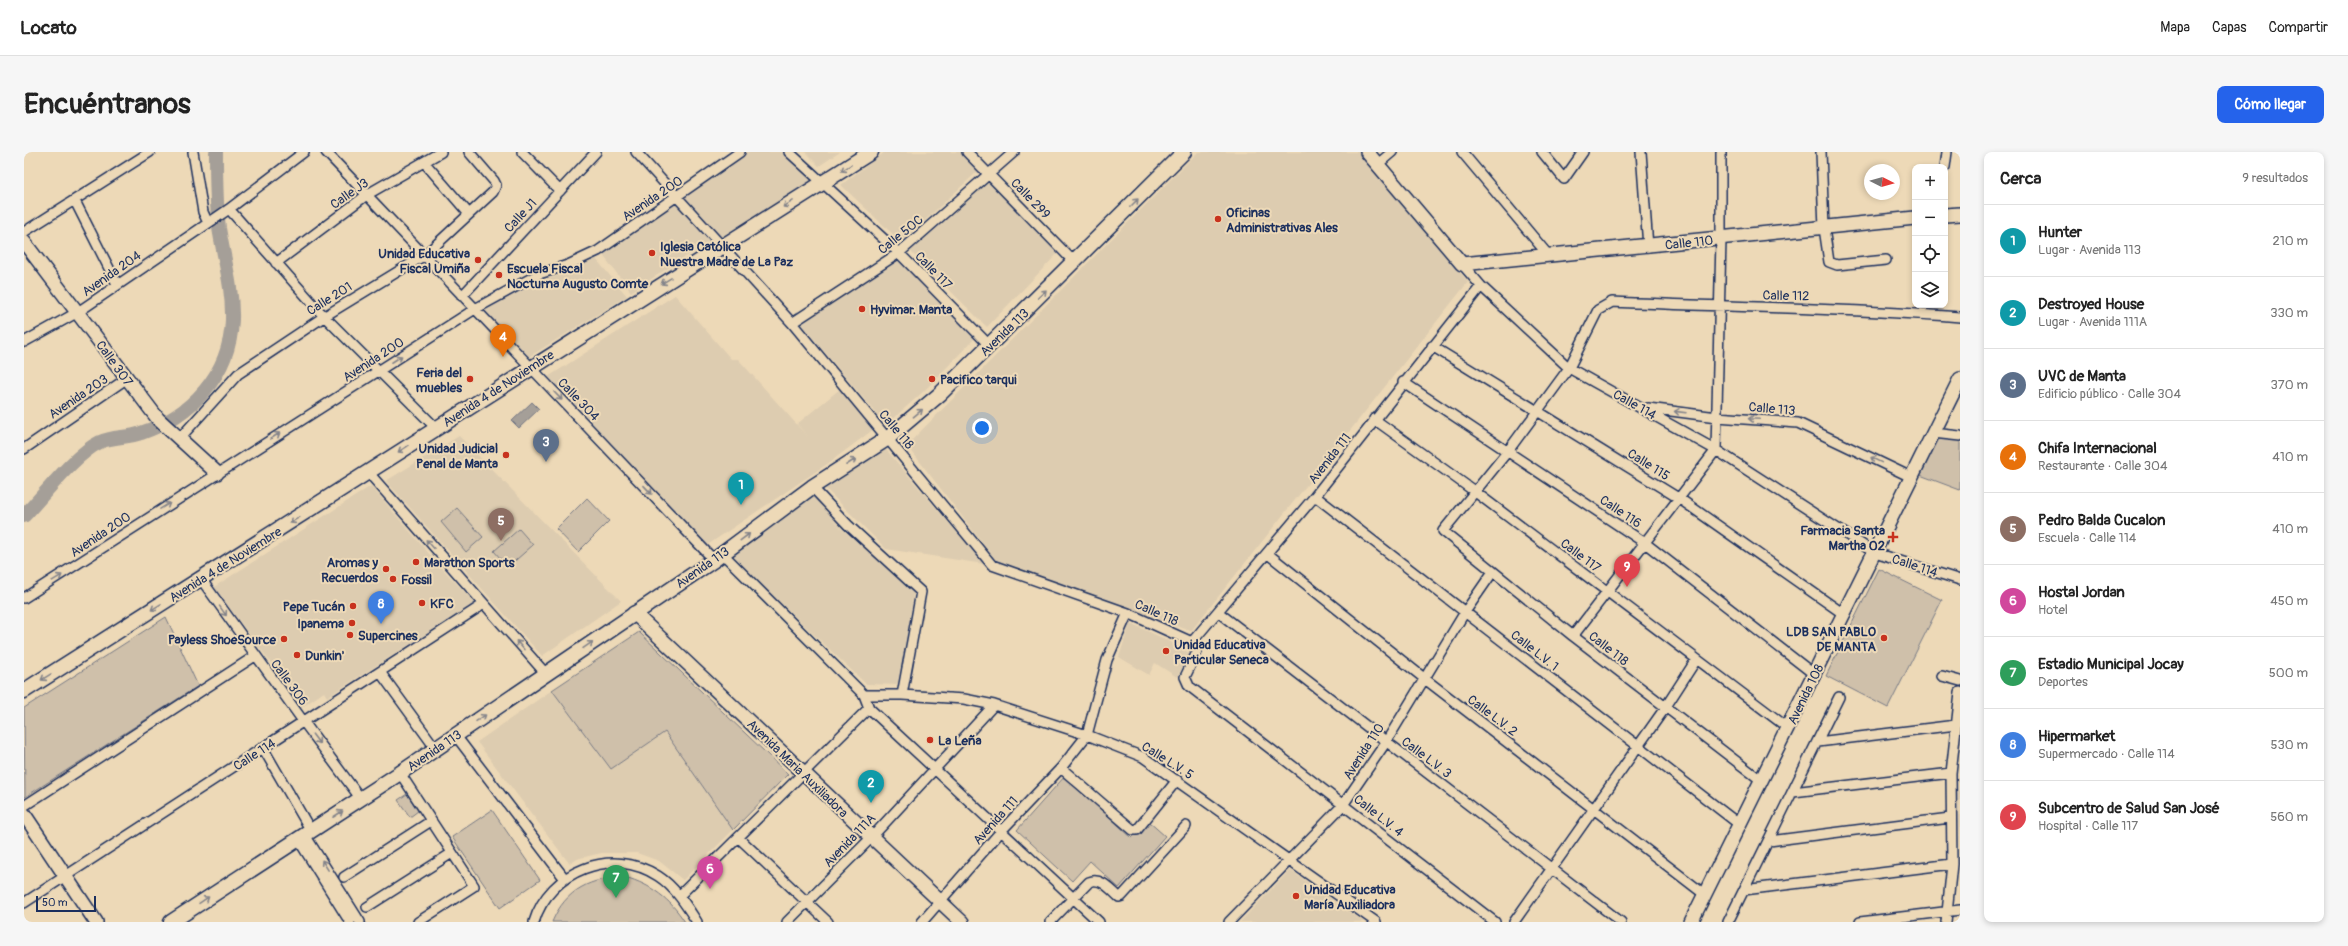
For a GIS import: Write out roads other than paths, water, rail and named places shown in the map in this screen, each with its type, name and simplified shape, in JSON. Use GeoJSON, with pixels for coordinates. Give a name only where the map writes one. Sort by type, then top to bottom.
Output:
{"type":"FeatureCollection","features":[{"type":"Feature","properties":{"kind":"main road","name":"Avenida 4 de Noviembre"},"geometry":{"type":"LineString","coordinates":[[24,691],[871,152]]}},
{"type":"Feature","properties":{"kind":"main road","name":"Avenida 113"},"geometry":{"type":"LineString","coordinates":[[171,922],[456,736],[718,557],[812,487],[888,438],[940,394],[1075,263],[1182,153]]}},
{"type":"Feature","properties":{"kind":"street"},"geometry":{"type":"LineString","coordinates":[[24,232],[150,152]]}},
{"type":"Feature","properties":{"kind":"street"},"geometry":{"type":"LineString","coordinates":[[193,152],[203,212],[209,222]]}},
{"type":"Feature","properties":{"kind":"street"},"geometry":{"type":"LineString","coordinates":[[304,152],[227,210],[306,293],[325,316],[436,428]]}},
{"type":"Feature","properties":{"kind":"street","name":"Calle 304"},"geometry":{"type":"LineString","coordinates":[[326,152],[368,194],[531,368],[718,557],[864,695]]}},
{"type":"Feature","properties":{"kind":"street","name":"Calle J3"},"geometry":{"type":"LineString","coordinates":[[276,263],[368,194],[441,152]]}},
{"type":"Feature","properties":{"kind":"street","name":"Calle 201"},"geometry":{"type":"LineString","coordinates":[[175,435],[238,374],[325,316],[425,255],[493,192],[496,184],[469,152]]}},
{"type":"Feature","properties":{"kind":"street"},"geometry":{"type":"LineString","coordinates":[[522,152],[560,191]]}},
{"type":"Feature","properties":{"kind":"street","name":"Calle J1"},"geometry":{"type":"LineString","coordinates":[[462,296],[596,152]]}},
{"type":"Feature","properties":{"kind":"street","name":"Calle 118"},"geometry":{"type":"LineString","coordinates":[[636,152],[792,323],[992,565],[1128,613],[1192,642]]}},
{"type":"Feature","properties":{"kind":"street","name":"Avenida 200"},"geometry":{"type":"LineString","coordinates":[[24,598],[475,309],[539,274],[568,265],[598,251],[677,198],[740,152]]}},
{"type":"Feature","properties":{"kind":"street","name":"Calle 117"},"geometry":{"type":"LineString","coordinates":[[789,152],[899,253],[989,346]]}},
{"type":"Feature","properties":{"kind":"street","name":"Calle 299"},"geometry":{"type":"LineString","coordinates":[[967,152],[1075,263]]}},
{"type":"Feature","properties":{"kind":"street","name":"Calle 50C"},"geometry":{"type":"LineString","coordinates":[[792,323],[899,253],[988,173],[1014,152]]}},
{"type":"Feature","properties":{"kind":"street","name":"Calle 114"},"geometry":{"type":"LineString","coordinates":[[1367,152],[1481,286],[1569,368],[1642,407],[1716,450],[1875,553],[1960,580]]}},
{"type":"Feature","properties":{"kind":"street"},"geometry":{"type":"LineString","coordinates":[[1378,164],[1392,152]]}},
{"type":"Feature","properties":{"kind":"street"},"geometry":{"type":"LineString","coordinates":[[1462,152],[1549,256]]}},
{"type":"Feature","properties":{"kind":"street"},"geometry":{"type":"LineString","coordinates":[[1542,152],[1564,179],[1584,152]]}},
{"type":"Feature","properties":{"kind":"street"},"geometry":{"type":"LineString","coordinates":[[1641,152],[1648,246]]}},
{"type":"Feature","properties":{"kind":"street"},"geometry":{"type":"LineString","coordinates":[[1573,636],[1680,499],[1716,450],[1720,307],[1721,152]]}},
{"type":"Feature","properties":{"kind":"street"},"geometry":{"type":"LineString","coordinates":[[1821,152],[1824,228],[1828,258],[1832,264],[1886,260]]}},
{"type":"Feature","properties":{"kind":"street"},"geometry":{"type":"LineString","coordinates":[[1946,164],[1947,152]]}},
{"type":"Feature","properties":{"kind":"street"},"geometry":{"type":"LineString","coordinates":[[424,162],[469,214]]}},
{"type":"Feature","properties":{"kind":"street"},"geometry":{"type":"LineString","coordinates":[[74,201],[117,284]]}},
{"type":"Feature","properties":{"kind":"street","name":"Avenida 204"},"geometry":{"type":"LineString","coordinates":[[24,342],[78,312],[227,210]]}},
{"type":"Feature","properties":{"kind":"street"},"geometry":{"type":"LineString","coordinates":[[1948,215],[1960,214]]}},
{"type":"Feature","properties":{"kind":"street","name":"Calle 110"},"geometry":{"type":"LineString","coordinates":[[1462,264],[1721,239],[1912,218]]}},
{"type":"Feature","properties":{"kind":"street","name":"Calle 307"},"geometry":{"type":"LineString","coordinates":[[24,242],[78,312],[126,379],[158,419],[217,474]]}},
{"type":"Feature","properties":{"kind":"street","name":"Avenida 111"},"geometry":{"type":"LineString","coordinates":[[1192,642],[1268,554],[1403,382],[1481,286]]}},
{"type":"Feature","properties":{"kind":"street","name":"Calle 112"},"geometry":{"type":"LineString","coordinates":[[1569,368],[1598,310],[1612,302],[1720,307],[1871,310],[1960,317]]}},
{"type":"Feature","properties":{"kind":"street","name":"Calle 115"},"geometry":{"type":"LineString","coordinates":[[1432,346],[1539,410],[1680,499],[1845,615]]}},
{"type":"Feature","properties":{"kind":"street"},"geometry":{"type":"LineString","coordinates":[[1474,491],[1508,451],[1569,368]]}},
{"type":"Feature","properties":{"kind":"street","name":"Avenida 203"},"geometry":{"type":"LineString","coordinates":[[24,449],[126,379]]}},
{"type":"Feature","properties":{"kind":"street","name":"Avenida 108"},"geometry":{"type":"LineString","coordinates":[[1691,922],[1815,676],[1960,379]]}},
{"type":"Feature","properties":{"kind":"street","name":"Calle 116"},"geometry":{"type":"LineString","coordinates":[[1403,382],[1645,543],[1815,676]]}},
{"type":"Feature","properties":{"kind":"street","name":"Calle 113"},"geometry":{"type":"LineString","coordinates":[[1642,407],[1717,417],[1798,423],[1911,477]]}},
{"type":"Feature","properties":{"kind":"street","name":"Calle 117"},"geometry":{"type":"LineString","coordinates":[[1374,419],[1474,491],[1788,728]]}},
{"type":"Feature","properties":{"kind":"street"},"geometry":{"type":"LineString","coordinates":[[1933,433],[1960,436]]}},
{"type":"Feature","properties":{"kind":"street"},"geometry":{"type":"LineString","coordinates":[[368,472],[546,674]]}},
{"type":"Feature","properties":{"kind":"street"},"geometry":{"type":"LineString","coordinates":[[812,487],[848,524],[921,592],[902,695]]}},
{"type":"Feature","properties":{"kind":"street","name":"Calle 118"},"geometry":{"type":"LineString","coordinates":[[1474,491],[1443,531],[1492,572],[1665,708],[1762,780]]}},
{"type":"Feature","properties":{"kind":"street","name":"Calle L.V. 1"},"geometry":{"type":"LineString","coordinates":[[1315,496],[1740,825]]}},
{"type":"Feature","properties":{"kind":"street","name":"Calle L.V. 2"},"geometry":{"type":"LineString","coordinates":[[1268,554],[1425,679],[1704,894]]}},
{"type":"Feature","properties":{"kind":"street","name":"Avenida 110"},"geometry":{"type":"LineString","coordinates":[[1229,922],[1344,805],[1386,742],[1492,572]]}},
{"type":"Feature","properties":{"kind":"street","name":"Calle 306"},"geometry":{"type":"LineString","coordinates":[[201,579],[255,656],[361,799]]}},
{"type":"Feature","properties":{"kind":"street","name":"Calle 114"},"geometry":{"type":"LineString","coordinates":[[24,903],[484,604]]}},
{"type":"Feature","properties":{"kind":"street","name":"Calle L.V. 3"},"geometry":{"type":"LineString","coordinates":[[1218,612],[1621,922]]}},
{"type":"Feature","properties":{"kind":"street","name":"Avenida Maria Auxiliadora"},"geometry":{"type":"LineString","coordinates":[[634,613],[871,838],[962,922]]}},
{"type":"Feature","properties":{"kind":"street"},"geometry":{"type":"LineString","coordinates":[[1087,735],[1107,660],[1128,613]]}},
{"type":"Feature","properties":{"kind":"street","name":"Calle L.V. 4"},"geometry":{"type":"LineString","coordinates":[[1192,642],[1197,652],[1185,678],[1189,686],[1495,922]]}},
{"type":"Feature","properties":{"kind":"street"},"geometry":{"type":"LineString","coordinates":[[24,806],[255,656]]}},
{"type":"Feature","properties":{"kind":"street"},"geometry":{"type":"LineString","coordinates":[[1514,922],[1638,747],[1696,660]]}},
{"type":"Feature","properties":{"kind":"street"},"geometry":{"type":"LineString","coordinates":[[380,672],[436,749]]}},
{"type":"Feature","properties":{"kind":"street"},"geometry":{"type":"LineString","coordinates":[[1942,676],[1960,681]]}},
{"type":"Feature","properties":{"kind":"street"},"geometry":{"type":"LineString","coordinates":[[1946,922],[1952,864],[1950,818],[1951,773],[1960,692]]}},
{"type":"Feature","properties":{"kind":"street"},"geometry":{"type":"LineString","coordinates":[[864,695],[869,708],[1002,830],[1099,922]]}},
{"type":"Feature","properties":{"kind":"street","name":"Calle L.V. 5"},"geometry":{"type":"LineString","coordinates":[[864,695],[902,695],[964,699],[994,705],[1087,735],[1143,757],[1376,922]]}},
{"type":"Feature","properties":{"kind":"street"},"geometry":{"type":"LineString","coordinates":[[1728,922],[1840,697]]}},
{"type":"Feature","properties":{"kind":"street","name":"Avenida 111A"},"geometry":{"type":"LineString","coordinates":[[787,922],[871,838],[994,705]]}},
{"type":"Feature","properties":{"kind":"street"},"geometry":{"type":"LineString","coordinates":[[679,896],[869,708]]}},
{"type":"Feature","properties":{"kind":"street"},"geometry":{"type":"LineString","coordinates":[[1818,742],[1956,726]]}},
{"type":"Feature","properties":{"kind":"street","name":"Avenida 111"},"geometry":{"type":"LineString","coordinates":[[922,922],[941,902],[1002,830],[1061,768],[1087,735]]}},
{"type":"Feature","properties":{"kind":"street"},"geometry":{"type":"LineString","coordinates":[[456,736],[564,879]]}},
{"type":"Feature","properties":{"kind":"street"},"geometry":{"type":"LineString","coordinates":[[263,748],[305,835],[350,922]]}},
{"type":"Feature","properties":{"kind":"street"},"geometry":{"type":"LineString","coordinates":[[1061,768],[1133,830],[1137,830],[1177,780]]}},
{"type":"Feature","properties":{"kind":"street"},"geometry":{"type":"LineString","coordinates":[[400,773],[474,886],[418,922]]}},
{"type":"Feature","properties":{"kind":"street"},"geometry":{"type":"LineString","coordinates":[[1793,792],[1951,773]]}},
{"type":"Feature","properties":{"kind":"street"},"geometry":{"type":"LineString","coordinates":[[24,814],[96,922]]}},
{"type":"Feature","properties":{"kind":"street"},"geometry":{"type":"LineString","coordinates":[[1768,841],[1950,818]]}},
{"type":"Feature","properties":{"kind":"street"},"geometry":{"type":"LineString","coordinates":[[344,877],[431,821]]}},
{"type":"Feature","properties":{"kind":"street"},"geometry":{"type":"LineString","coordinates":[[1050,922],[1072,898],[1093,880],[1099,880],[1119,897],[1122,896],[1186,826]]}},
{"type":"Feature","properties":{"kind":"street"},"geometry":{"type":"LineString","coordinates":[[739,838],[808,901],[828,922]]}},
{"type":"Feature","properties":{"kind":"street"},"geometry":{"type":"LineString","coordinates":[[367,907],[452,853]]}},
{"type":"Feature","properties":{"kind":"street"},"geometry":{"type":"LineString","coordinates":[[534,922],[546,897],[564,879],[590,866],[603,863],[625,863],[658,876],[679,896],[697,922]]}},
{"type":"Feature","properties":{"kind":"street"},"geometry":{"type":"LineString","coordinates":[[1744,890],[1952,864]]}},
{"type":"Feature","properties":{"kind":"street"},"geometry":{"type":"LineString","coordinates":[[332,885],[360,922]]}},
{"type":"Feature","properties":{"kind":"street"},"geometry":{"type":"LineString","coordinates":[[1860,922],[1960,910]]}},
{"type":"Feature","properties":{"kind":"waterway"},"geometry":{"type":"LineString","coordinates":[[24,516],[70,465],[90,448],[105,440],[131,436],[159,426],[176,416],[191,404],[204,391],[216,375],[230,340],[232,320],[230,285],[218,218],[216,152]]}},
{"type":"Feature","properties":{"kind":"place","name":"Oficinas Administrativas Ales"},"geometry":{"type":"Point","coordinates":[1218,219]}},
{"type":"Feature","properties":{"kind":"place","name":"Iglesia Católica Nuestra Madre de La Paz"},"geometry":{"type":"Point","coordinates":[652,253]}},
{"type":"Feature","properties":{"kind":"place","name":"Unidad Educativa Fiscal Umiña"},"geometry":{"type":"Point","coordinates":[478,260]}},
{"type":"Feature","properties":{"kind":"place","name":"Escuela Fiscal Nocturna Augusto Comte"},"geometry":{"type":"Point","coordinates":[499,275]}},
{"type":"Feature","properties":{"kind":"place","name":"Hyvimar. Manta"},"geometry":{"type":"Point","coordinates":[862,309]}},
{"type":"Feature","properties":{"kind":"place","name":"Chifa Internacional"},"geometry":{"type":"Point","coordinates":[503,357]}},
{"type":"Feature","properties":{"kind":"place","name":"Feria del muebles"},"geometry":{"type":"Point","coordinates":[470,379]}},
{"type":"Feature","properties":{"kind":"place","name":"Pacifico tarqui"},"geometry":{"type":"Point","coordinates":[932,379]}},
{"type":"Feature","properties":{"kind":"place","name":"Unidad Judicial Penal de Manta"},"geometry":{"type":"Point","coordinates":[506,455]}},
{"type":"Feature","properties":{"kind":"place","name":"UVC de Manta"},"geometry":{"type":"Point","coordinates":[546,462]}},
{"type":"Feature","properties":{"kind":"place","name":"Hunter"},"geometry":{"type":"Point","coordinates":[741,505]}},
{"type":"Feature","properties":{"kind":"place","name":"Farmacia Santa Martha 02"},"geometry":{"type":"Point","coordinates":[1893,537]}},
{"type":"Feature","properties":{"kind":"place","name":"Pedro Balda Cucalon"},"geometry":{"type":"Point","coordinates":[501,541]}},
{"type":"Feature","properties":{"kind":"place","name":"Marathon Sports"},"geometry":{"type":"Point","coordinates":[416,562]}},
{"type":"Feature","properties":{"kind":"place","name":"Aromas y Recuerdos"},"geometry":{"type":"Point","coordinates":[386,569]}},
{"type":"Feature","properties":{"kind":"place","name":"Fossil"},"geometry":{"type":"Point","coordinates":[393,579]}},
{"type":"Feature","properties":{"kind":"place","name":"Subcentro de Salud San José"},"geometry":{"type":"Point","coordinates":[1627,587]}},
{"type":"Feature","properties":{"kind":"place","name":"KFC"},"geometry":{"type":"Point","coordinates":[422,603]}},
{"type":"Feature","properties":{"kind":"place","name":"Pepe Tucán"},"geometry":{"type":"Point","coordinates":[353,606]}},
{"type":"Feature","properties":{"kind":"place","name":"Ipanema"},"geometry":{"type":"Point","coordinates":[352,623]}},
{"type":"Feature","properties":{"kind":"place","name":"Hipermarket"},"geometry":{"type":"Point","coordinates":[381,624]}},
{"type":"Feature","properties":{"kind":"place","name":"Supercines"},"geometry":{"type":"Point","coordinates":[350,635]}},
{"type":"Feature","properties":{"kind":"place","name":"LDB SAN PABLO DE MANTA"},"geometry":{"type":"Point","coordinates":[1884,638]}},
{"type":"Feature","properties":{"kind":"place","name":"Payless ShoeSource"},"geometry":{"type":"Point","coordinates":[284,639]}},
{"type":"Feature","properties":{"kind":"place","name":"Unidad Educativa Particular Seneca"},"geometry":{"type":"Point","coordinates":[1166,651]}},
{"type":"Feature","properties":{"kind":"place","name":"Dunkin'"},"geometry":{"type":"Point","coordinates":[297,655]}},
{"type":"Feature","properties":{"kind":"place","name":"La Leña"},"geometry":{"type":"Point","coordinates":[930,740]}},
{"type":"Feature","properties":{"kind":"place","name":"Destroyed House"},"geometry":{"type":"Point","coordinates":[871,803]}},
{"type":"Feature","properties":{"kind":"place","name":"Hostal Jordan"},"geometry":{"type":"Point","coordinates":[710,889]}},
{"type":"Feature","properties":{"kind":"place","name":"Unidad Educativa María Auxiliadora"},"geometry":{"type":"Point","coordinates":[1296,896]}},
{"type":"Feature","properties":{"kind":"place","name":"Estadio Municipal Jocay"},"geometry":{"type":"Point","coordinates":[616,898]}}]}
